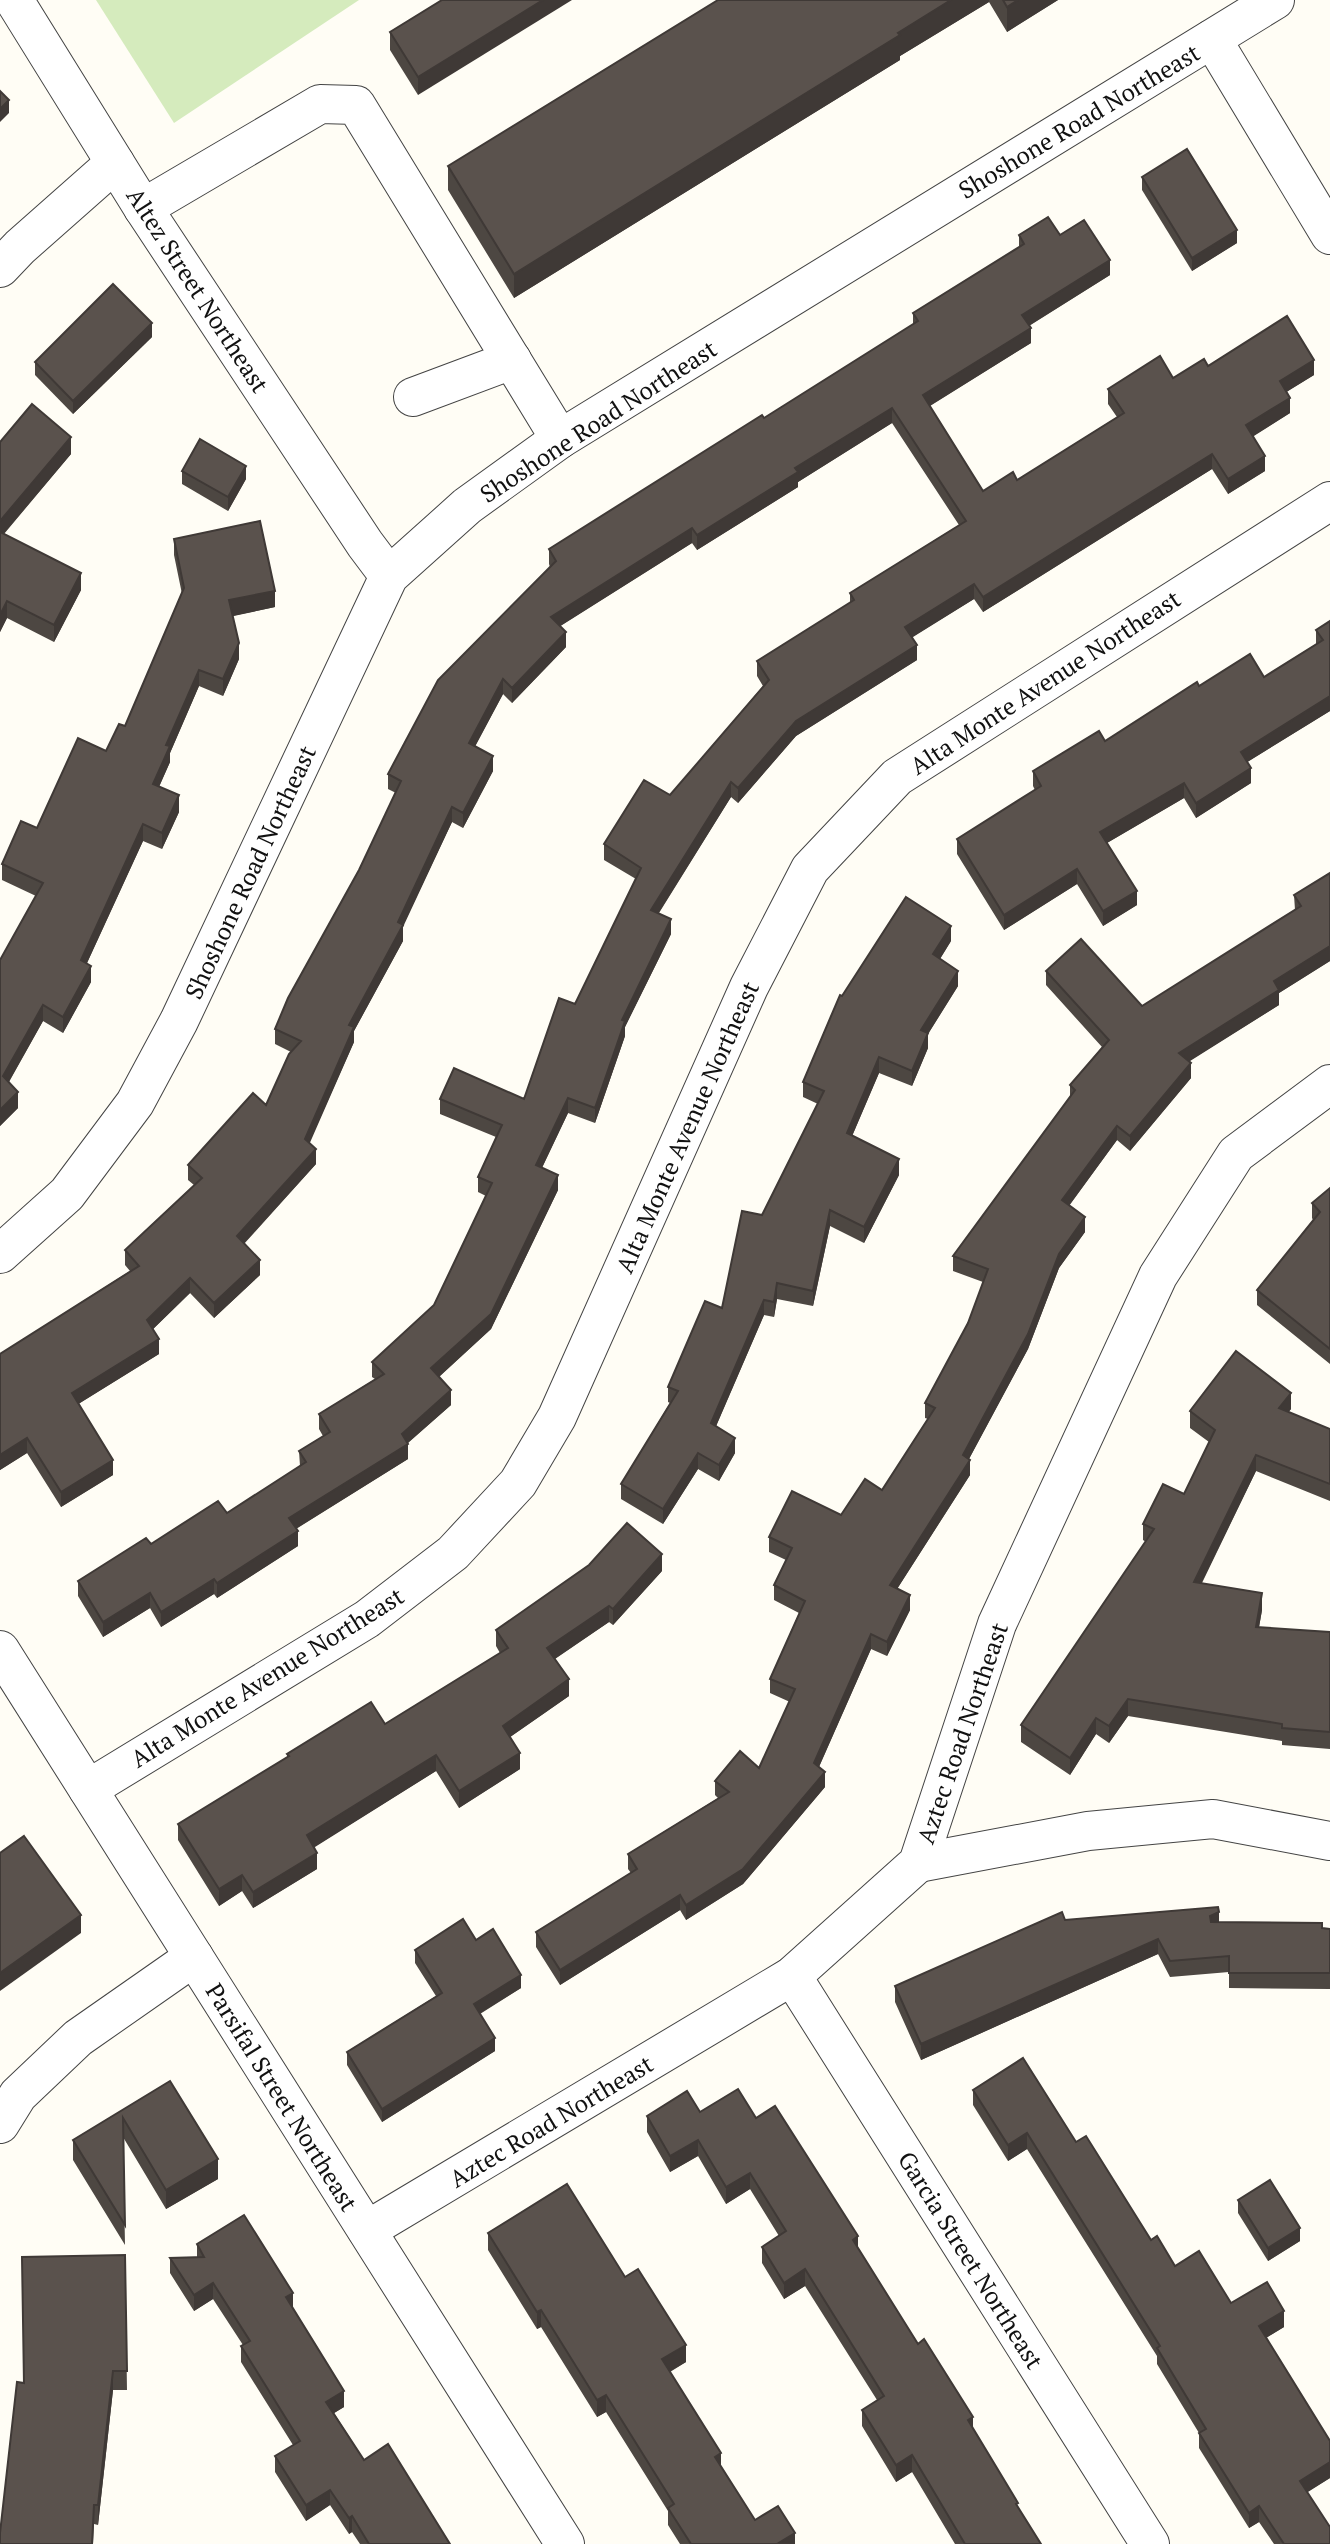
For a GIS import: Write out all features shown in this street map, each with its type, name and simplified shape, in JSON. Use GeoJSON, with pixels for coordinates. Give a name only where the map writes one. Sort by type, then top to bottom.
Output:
{"type":"FeatureCollection","features":[{"type":"Feature","properties":{"kind":"street","name":"Altez Street Northeast"},"geometry":{"type":"LineString","coordinates":[[13,0],[143,208],[365,544],[389,576]]}},
{"type":"Feature","properties":{"kind":"street","name":"Shoshone Road Northeast"},"geometry":{"type":"LineString","coordinates":[[0,1254],[67,1194],[135,1103],[179,1021],[389,576],[467,506],[560,439],[1275,0]]}},
{"type":"Feature","properties":{"kind":"street"},"geometry":{"type":"LineString","coordinates":[[1212,39],[1330,235]]}},
{"type":"Feature","properties":{"kind":"street"},"geometry":{"type":"LineString","coordinates":[[143,208],[320,104],[356,104],[560,439]]}},
{"type":"Feature","properties":{"kind":"street"},"geometry":{"type":"LineString","coordinates":[[0,268],[115,163]]}},
{"type":"Feature","properties":{"kind":"street"},"geometry":{"type":"LineString","coordinates":[[413,397],[512,360]]}},
{"type":"Feature","properties":{"kind":"street","name":"Alta Monte Avenue Northeast"},"geometry":{"type":"LineString","coordinates":[[88,1789],[367,1619],[453,1553],[518,1483],[557,1417],[749,987],[810,869],[897,777],[1330,501]]}},
{"type":"Feature","properties":{"kind":"street","name":"Aztec Road Northeast"},"geometry":{"type":"LineString","coordinates":[[367,2230],[792,1976],[918,1863],[997,1624],[1158,1276],[1236,1154],[1330,1084]]}},
{"type":"Feature","properties":{"kind":"street","name":"Parsifal Street Northeast"},"geometry":{"type":"LineString","coordinates":[[0,1650],[565,2544]]}},
{"type":"Feature","properties":{"kind":"street"},"geometry":{"type":"LineString","coordinates":[[918,1863],[1088,1831],[1213,1819],[1330,1841]]}},
{"type":"Feature","properties":{"kind":"street"},"geometry":{"type":"LineString","coordinates":[[0,2124],[18,2095],[78,2038],[194,1957]]}},
{"type":"Feature","properties":{"kind":"street","name":"Garcia Street Northeast"},"geometry":{"type":"LineString","coordinates":[[792,1976],[1150,2544]]}},
{"type":"Feature","properties":{"kind":"green space"},"geometry":{"type":"Polygon","coordinates":[[[96,0],[359,0],[174,123],[96,0]]]}},
{"type":"Feature","properties":{"kind":"building"},"geometry":{"type":"Polygon","coordinates":[[[442,0],[543,0],[418,77],[390,32],[442,0]]]}},
{"type":"Feature","properties":{"kind":"building"},"geometry":{"type":"Polygon","coordinates":[[[718,0],[951,0],[898,33],[900,35],[514,274],[448,166],[718,0]]]}},
{"type":"Feature","properties":{"kind":"building"},"geometry":{"type":"Polygon","coordinates":[[[1003,0],[1018,0],[1007,7],[1003,0]]]}},
{"type":"Feature","properties":{"kind":"building"},"geometry":{"type":"Polygon","coordinates":[[[0,91],[9,100],[0,109],[0,91]]]}},
{"type":"Feature","properties":{"kind":"building"},"geometry":{"type":"Polygon","coordinates":[[[1187,149],[1237,230],[1192,258],[1142,177],[1187,149]]]}},
{"type":"Feature","properties":{"kind":"building"},"geometry":{"type":"Polygon","coordinates":[[[1048,217],[1060,235],[1084,220],[1110,260],[1022,315],[1031,328],[923,395],[983,491],[1013,472],[1017,480],[1124,413],[1108,389],[1160,356],[1173,378],[1204,359],[1208,366],[1287,316],[1314,360],[1280,381],[1290,398],[1246,425],[1265,456],[1228,479],[1212,454],[983,597],[974,584],[905,627],[917,645],[796,721],[738,788],[731,782],[651,910],[671,919],[622,1020],[625,1021],[595,1108],[568,1098],[536,1165],[558,1175],[491,1314],[431,1368],[451,1390],[402,1434],[408,1444],[289,1518],[298,1531],[217,1583],[214,1579],[161,1612],[150,1593],[103,1622],[78,1581],[146,1538],[151,1544],[218,1501],[227,1513],[306,1462],[299,1451],[330,1432],[319,1414],[384,1374],[372,1362],[434,1305],[492,1183],[478,1177],[502,1125],[440,1099],[454,1068],[524,1099],[559,998],[575,1004],[641,868],[604,844],[644,780],[670,795],[769,680],[757,661],[854,600],[850,593],[966,521],[892,408],[795,468],[798,472],[697,535],[692,528],[551,617],[566,632],[512,688],[503,679],[469,743],[493,756],[463,813],[452,807],[398,922],[403,925],[349,1025],[354,1027],[305,1139],[316,1149],[237,1236],[260,1260],[214,1303],[190,1278],[147,1320],[159,1339],[72,1393],[113,1460],[61,1492],[27,1438],[0,1455],[0,1354],[139,1266],[125,1250],[202,1178],[188,1165],[253,1093],[266,1105],[289,1054],[301,1041],[275,1029],[288,998],[359,870],[401,781],[388,774],[438,680],[556,561],[549,549],[918,321],[913,313],[1024,244],[1019,235],[1048,217]]]}},
{"type":"Feature","properties":{"kind":"building"},"geometry":{"type":"Polygon","coordinates":[[[113,284],[152,323],[73,401],[35,362],[113,284]]]}},
{"type":"Feature","properties":{"kind":"building"},"geometry":{"type":"Polygon","coordinates":[[[32,404],[71,437],[0,521],[0,442],[32,404]]]}},
{"type":"Feature","properties":{"kind":"building"},"geometry":{"type":"Polygon","coordinates":[[[200,439],[246,466],[228,497],[182,471],[200,439]]]}},
{"type":"Feature","properties":{"kind":"building"},"geometry":{"type":"Polygon","coordinates":[[[260,521],[275,591],[229,600],[239,643],[223,679],[199,670],[166,745],[170,746],[153,784],[179,795],[162,833],[143,824],[81,960],[91,966],[63,1017],[43,1005],[3,1076],[18,1092],[0,1110],[0,960],[43,883],[2,864],[21,821],[37,828],[78,738],[106,751],[119,724],[125,726],[184,588],[174,539],[260,521]]]}},
{"type":"Feature","properties":{"kind":"building"},"geometry":{"type":"Polygon","coordinates":[[[0,532],[81,573],[54,625],[7,601],[0,615],[0,532]]]}},
{"type":"Feature","properties":{"kind":"building"},"geometry":{"type":"Polygon","coordinates":[[[1330,621],[1330,696],[1241,752],[1251,768],[1196,803],[1184,783],[1100,832],[1137,891],[1103,911],[1077,869],[1004,915],[957,839],[1041,786],[1033,771],[1099,731],[1105,741],[1197,682],[1199,686],[1250,654],[1264,677],[1323,640],[1316,630],[1330,621]]]}},
{"type":"Feature","properties":{"kind":"building"},"geometry":{"type":"Polygon","coordinates":[[[1330,873],[1330,946],[1274,981],[1279,990],[1179,1053],[1191,1063],[1130,1136],[1117,1126],[1062,1200],[1085,1217],[1059,1254],[1028,1334],[963,1455],[970,1460],[890,1585],[910,1595],[887,1642],[871,1634],[814,1763],[825,1772],[743,1869],[686,1905],[680,1895],[560,1970],[536,1932],[637,1869],[628,1854],[729,1792],[715,1781],[740,1751],[759,1768],[795,1689],[770,1679],[805,1601],[774,1585],[792,1548],[769,1537],[792,1491],[841,1515],[865,1479],[882,1490],[935,1408],[925,1403],[968,1323],[988,1269],[953,1256],[1075,1090],[1070,1085],[1109,1040],[1046,971],[1081,939],[1142,1006],[1301,906],[1294,895],[1330,873]]]}},
{"type":"Feature","properties":{"kind":"building"},"geometry":{"type":"Polygon","coordinates":[[[906,897],[951,926],[933,954],[958,971],[921,1030],[928,1033],[912,1071],[879,1057],[847,1133],[899,1159],[864,1227],[830,1210],[813,1291],[777,1283],[774,1302],[764,1300],[711,1423],[735,1438],[719,1465],[698,1453],[663,1509],[621,1484],[678,1391],[668,1387],[705,1301],[722,1308],[742,1211],[762,1215],[824,1091],[803,1082],[840,995],[842,996],[906,897]]]}},
{"type":"Feature","properties":{"kind":"building"},"geometry":{"type":"Polygon","coordinates":[[[1330,1188],[1330,1349],[1257,1290],[1320,1212],[1312,1203],[1330,1188]]]}},
{"type":"Feature","properties":{"kind":"building"},"geometry":{"type":"Polygon","coordinates":[[[1236,1351],[1291,1393],[1279,1408],[1330,1429],[1330,1484],[1256,1455],[1194,1582],[1262,1593],[1256,1627],[1330,1632],[1330,1732],[1282,1728],[1282,1724],[1128,1699],[1109,1726],[1096,1718],[1070,1758],[1021,1725],[1154,1529],[1143,1524],[1163,1484],[1184,1494],[1215,1430],[1190,1411],[1236,1351]]]}},
{"type":"Feature","properties":{"kind":"building"},"geometry":{"type":"Polygon","coordinates":[[[627,1523],[662,1554],[613,1609],[609,1606],[547,1648],[569,1679],[503,1726],[520,1753],[459,1791],[436,1755],[307,1835],[317,1853],[253,1892],[242,1875],[219,1889],[178,1824],[371,1702],[385,1724],[508,1648],[496,1630],[589,1565],[627,1523]]]}},
{"type":"Feature","properties":{"kind":"building"},"geometry":{"type":"Polygon","coordinates":[[[24,1836],[81,1915],[0,1973],[0,1853],[24,1836]]]}},
{"type":"Feature","properties":{"kind":"building"},"geometry":{"type":"Polygon","coordinates":[[[1218,1907],[1219,1912],[1210,1916],[1211,1922],[1322,1923],[1322,1928],[1330,1929],[1330,1973],[1229,1973],[1229,1956],[1170,1961],[1158,1939],[921,2044],[895,1986],[1062,1912],[1065,1920],[1218,1907]]]}},
{"type":"Feature","properties":{"kind":"building"},"geometry":{"type":"Polygon","coordinates":[[[463,1919],[476,1940],[493,1929],[521,1975],[474,2004],[495,2038],[382,2109],[347,2052],[442,1993],[415,1950],[463,1919]]]}},
{"type":"Feature","properties":{"kind":"building"},"geometry":{"type":"Polygon","coordinates":[[[1023,2058],[1076,2142],[1086,2136],[1151,2240],[1157,2236],[1175,2266],[1199,2251],[1231,2303],[1267,2282],[1284,2311],[1259,2326],[1330,2441],[1330,2462],[1300,2481],[1330,2527],[1330,2544],[1284,2544],[1259,2506],[1249,2513],[1199,2433],[1206,2429],[1157,2348],[1160,2346],[1027,2133],[1008,2145],[973,2090],[1023,2058]]]}},
{"type":"Feature","properties":{"kind":"building"},"geometry":{"type":"Polygon","coordinates":[[[170,2081],[218,2159],[166,2190],[123,2118],[125,2225],[73,2140],[170,2081]]]}},
{"type":"Feature","properties":{"kind":"building"},"geometry":{"type":"Polygon","coordinates":[[[738,2089],[756,2118],[775,2106],[858,2236],[853,2240],[918,2344],[924,2339],[973,2417],[968,2420],[1041,2544],[965,2544],[912,2455],[896,2465],[862,2410],[884,2396],[805,2269],[784,2283],[762,2247],[786,2231],[750,2173],[726,2187],[698,2140],[670,2156],[647,2116],[687,2091],[700,2112],[738,2089]]]}},
{"type":"Feature","properties":{"kind":"building"},"geometry":{"type":"Polygon","coordinates":[[[1270,2180],[1300,2228],[1268,2248],[1238,2200],[1270,2180]]]}},
{"type":"Feature","properties":{"kind":"building"},"geometry":{"type":"Polygon","coordinates":[[[567,2184],[625,2277],[638,2269],[686,2345],[662,2359],[721,2453],[715,2457],[755,2520],[778,2506],[795,2533],[777,2544],[691,2544],[668,2508],[674,2504],[606,2395],[597,2400],[541,2310],[537,2312],[488,2233],[567,2184]]]}},
{"type":"Feature","properties":{"kind":"building"},"geometry":{"type":"Polygon","coordinates":[[[244,2215],[293,2293],[286,2297],[344,2391],[326,2402],[364,2460],[388,2444],[450,2544],[369,2544],[352,2516],[349,2518],[330,2490],[306,2505],[275,2456],[300,2441],[241,2346],[250,2341],[213,2283],[194,2295],[170,2258],[204,2257],[197,2244],[244,2215]]]}},
{"type":"Feature","properties":{"kind":"building"},"geometry":{"type":"Polygon","coordinates":[[[125,2255],[127,2371],[113,2371],[98,2505],[94,2505],[92,2544],[0,2544],[17,2382],[24,2383],[22,2257],[125,2255]]]}}]}
